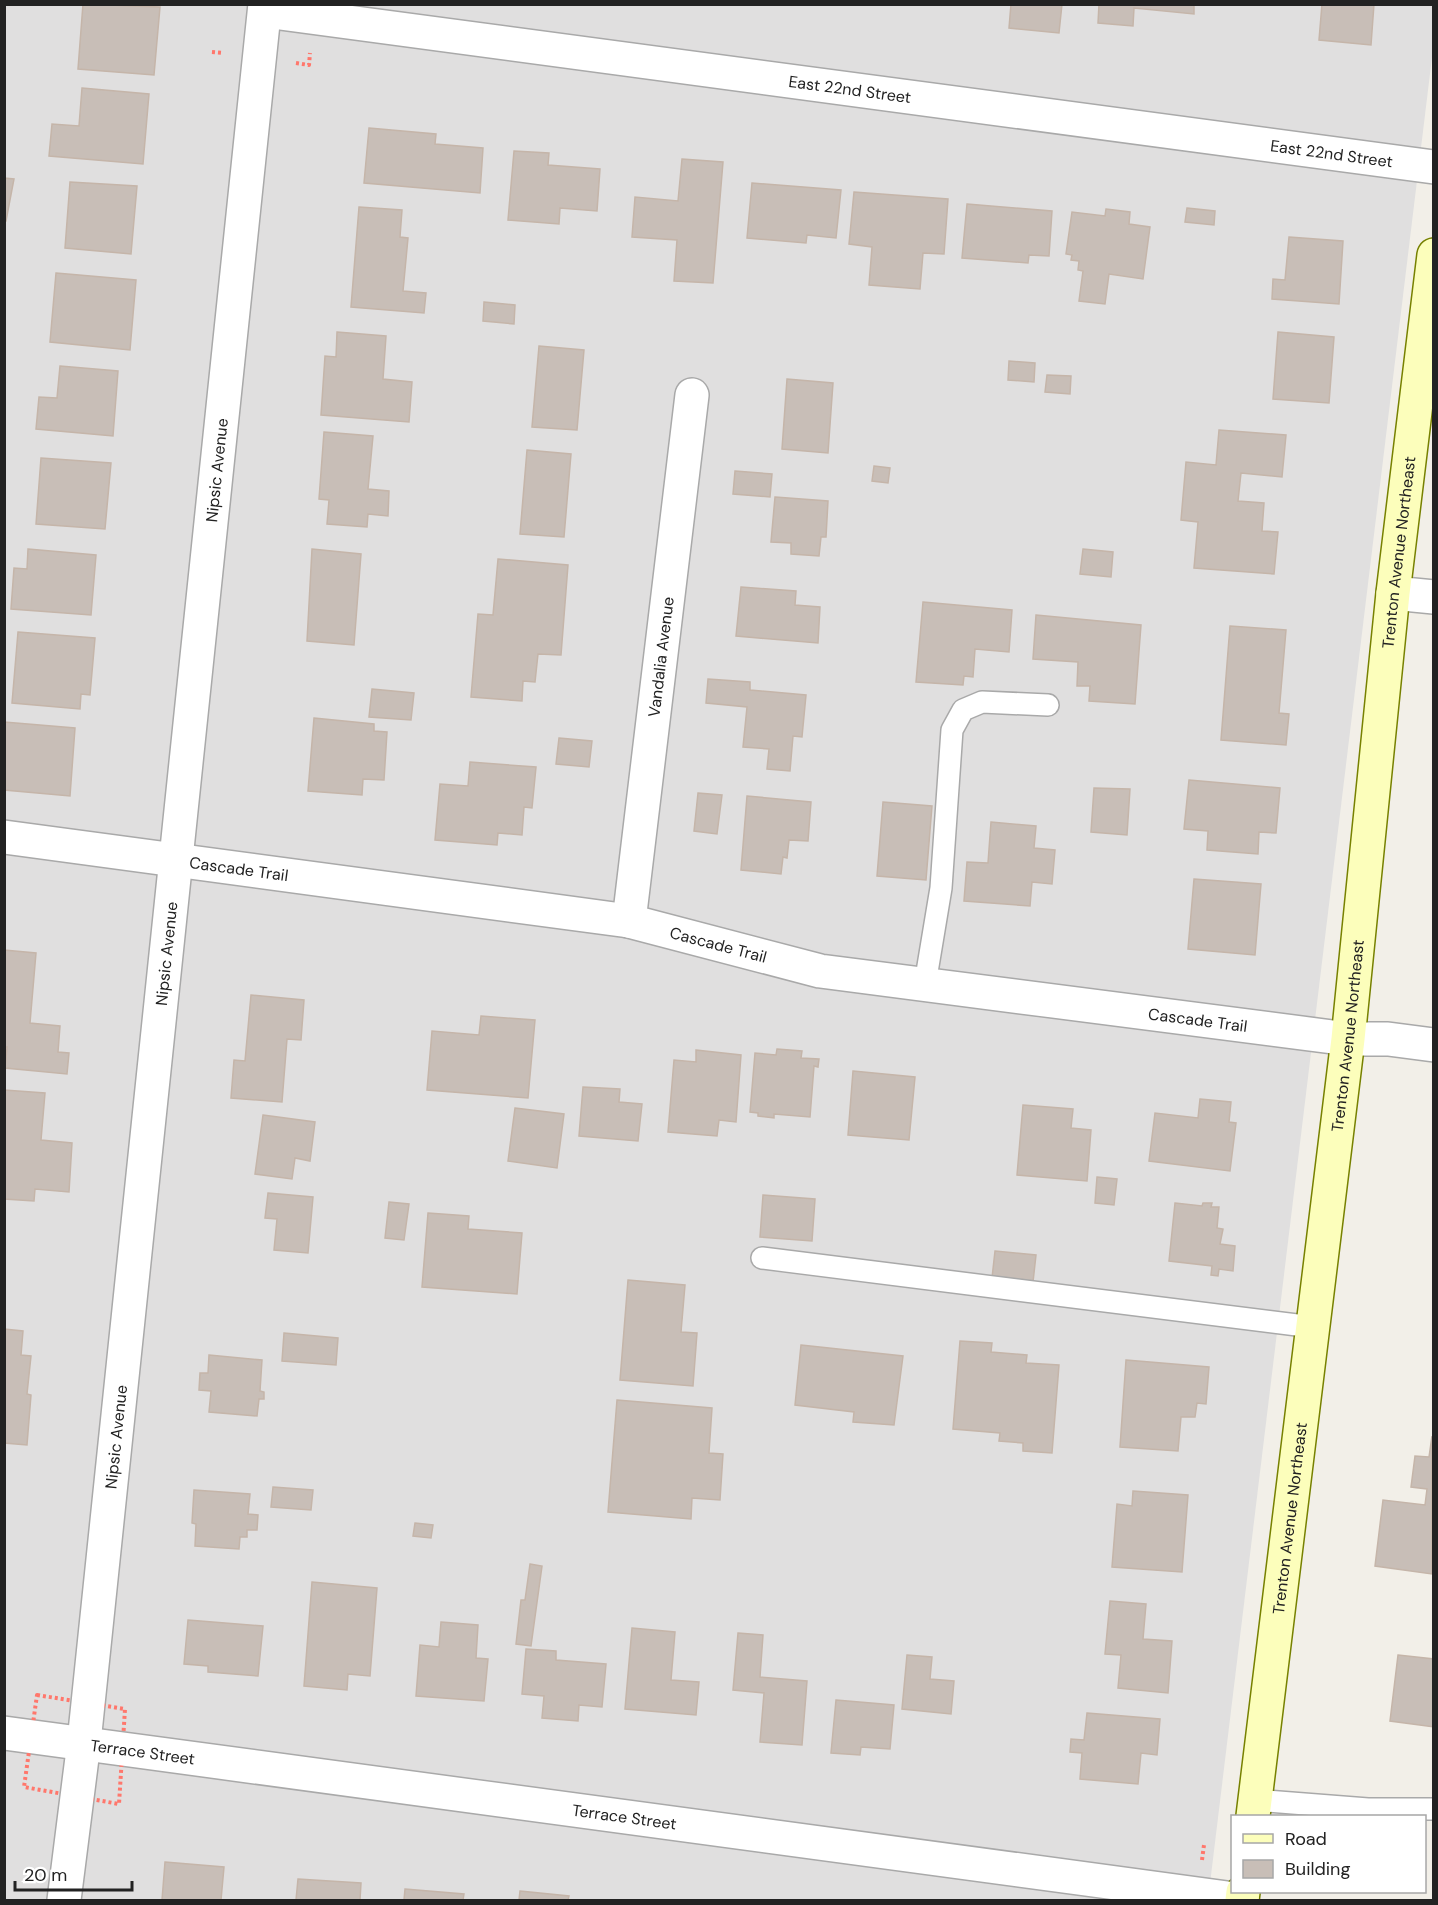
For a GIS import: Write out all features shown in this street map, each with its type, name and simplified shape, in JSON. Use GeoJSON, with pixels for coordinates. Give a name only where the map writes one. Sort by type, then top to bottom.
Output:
{"type":"FeatureCollection","features":[{"type":"Feature","properties":{"kind":"main road","name":"Trenton Avenue Northeast"},"geometry":{"type":"LineString","coordinates":[[1254,1808],[1348,1039],[1393,593],[1434,255]]}},
{"type":"Feature","properties":{"kind":"street","name":"East 22nd Street"},"geometry":{"type":"LineString","coordinates":[[265,8],[1434,166]]}},
{"type":"Feature","properties":{"kind":"street","name":"Nipsic Avenue"},"geometry":{"type":"LineString","coordinates":[[64,1900],[84,1742],[265,8]]}},
{"type":"Feature","properties":{"kind":"street","name":"Vandalia Avenue"},"geometry":{"type":"LineString","coordinates":[[629,921],[692,395]]}},
{"type":"Feature","properties":{"kind":"street"},"geometry":{"type":"LineString","coordinates":[[1393,593],[1434,597]]}},
{"type":"Feature","properties":{"kind":"street","name":"Cascade Trail"},"geometry":{"type":"LineString","coordinates":[[4,837],[629,921],[820,971],[1348,1039],[1388,1039],[1434,1045]]}},
{"type":"Feature","properties":{"kind":"street","name":"Terrace Street"},"geometry":{"type":"LineString","coordinates":[[4,1733],[1242,1900]]}},
{"type":"Feature","properties":{"kind":"lane"},"geometry":{"type":"LineString","coordinates":[[926,984],[941,888],[952,730],[963,710],[982,702],[1048,705]]}},
{"type":"Feature","properties":{"kind":"lane"},"geometry":{"type":"LineString","coordinates":[[762,1258],[1313,1327]]}},
{"type":"Feature","properties":{"kind":"lane"},"geometry":{"type":"LineString","coordinates":[[1254,1808],[1434,1809]]}},
{"type":"Feature","properties":{"kind":"shaded area"},"geometry":{"type":"Polygon","coordinates":[[[5,5],[1433,5],[1433,49],[1208,1900],[5,1900],[5,5]]]}},
{"type":"Feature","properties":{"kind":"building"},"geometry":{"type":"Polygon","coordinates":[[[83,4],[160,7],[154,75],[78,69],[83,4]]]}},
{"type":"Feature","properties":{"kind":"building"},"geometry":{"type":"Polygon","coordinates":[[[1011,4],[1062,4],[1059,33],[1009,28],[1011,4]]]}},
{"type":"Feature","properties":{"kind":"building"},"geometry":{"type":"Polygon","coordinates":[[[1099,4],[1194,4],[1194,14],[1134,8],[1133,26],[1098,23],[1099,4]]]}},
{"type":"Feature","properties":{"kind":"building"},"geometry":{"type":"Polygon","coordinates":[[[1322,4],[1374,4],[1371,45],[1319,40],[1322,4]]]}},
{"type":"Feature","properties":{"kind":"building"},"geometry":{"type":"Polygon","coordinates":[[[82,88],[149,94],[143,164],[49,156],[52,124],[79,126],[82,88]]]}},
{"type":"Feature","properties":{"kind":"building"},"geometry":{"type":"Polygon","coordinates":[[[369,128],[436,134],[435,144],[483,148],[480,193],[364,183],[369,128]]]}},
{"type":"Feature","properties":{"kind":"building"},"geometry":{"type":"Polygon","coordinates":[[[514,151],[549,153],[548,165],[600,169],[597,211],[560,208],[559,224],[508,220],[514,151]]]}},
{"type":"Feature","properties":{"kind":"building"},"geometry":{"type":"Polygon","coordinates":[[[682,159],[723,162],[713,283],[674,281],[677,240],[632,237],[635,197],[678,201],[682,159]]]}},
{"type":"Feature","properties":{"kind":"building"},"geometry":{"type":"Polygon","coordinates":[[[4,178],[14,179],[6,221],[4,221],[4,178]]]}},
{"type":"Feature","properties":{"kind":"building"},"geometry":{"type":"Polygon","coordinates":[[[70,182],[137,186],[131,254],[65,248],[70,182]]]}},
{"type":"Feature","properties":{"kind":"building"},"geometry":{"type":"Polygon","coordinates":[[[752,183],[841,190],[836,238],[807,235],[806,243],[747,238],[752,183]]]}},
{"type":"Feature","properties":{"kind":"building"},"geometry":{"type":"Polygon","coordinates":[[[854,192],[948,199],[944,254],[923,253],[920,289],[869,285],[872,247],[849,244],[854,192]]]}},
{"type":"Feature","properties":{"kind":"building"},"geometry":{"type":"Polygon","coordinates":[[[967,204],[1052,211],[1049,256],[1029,255],[1028,263],[962,258],[967,204]]]}},
{"type":"Feature","properties":{"kind":"building"},"geometry":{"type":"Polygon","coordinates":[[[359,207],[402,210],[400,237],[408,238],[403,291],[426,293],[424,313],[351,307],[359,207]]]}},
{"type":"Feature","properties":{"kind":"building"},"geometry":{"type":"Polygon","coordinates":[[[1187,208],[1215,211],[1214,225],[1185,222],[1187,208]]]}},
{"type":"Feature","properties":{"kind":"building"},"geometry":{"type":"Polygon","coordinates":[[[1106,209],[1130,212],[1129,224],[1150,227],[1143,279],[1109,274],[1105,304],[1079,301],[1083,271],[1078,270],[1079,261],[1071,260],[1072,255],[1066,254],[1072,212],[1105,216],[1106,209]]]}},
{"type":"Feature","properties":{"kind":"building"},"geometry":{"type":"Polygon","coordinates":[[[1289,237],[1343,241],[1339,304],[1272,299],[1273,279],[1285,280],[1289,237]]]}},
{"type":"Feature","properties":{"kind":"building"},"geometry":{"type":"Polygon","coordinates":[[[56,273],[136,280],[130,350],[50,342],[56,273]]]}},
{"type":"Feature","properties":{"kind":"building"},"geometry":{"type":"Polygon","coordinates":[[[484,302],[515,305],[514,324],[483,321],[484,302]]]}},
{"type":"Feature","properties":{"kind":"building"},"geometry":{"type":"Polygon","coordinates":[[[337,332],[386,336],[383,379],[412,382],[409,422],[321,415],[325,356],[336,357],[337,332]]]}},
{"type":"Feature","properties":{"kind":"building"},"geometry":{"type":"Polygon","coordinates":[[[1278,332],[1334,337],[1329,403],[1273,399],[1278,332]]]}},
{"type":"Feature","properties":{"kind":"building"},"geometry":{"type":"Polygon","coordinates":[[[539,346],[584,350],[577,430],[532,427],[539,346]]]}},
{"type":"Feature","properties":{"kind":"building"},"geometry":{"type":"Polygon","coordinates":[[[1009,361],[1035,363],[1034,382],[1008,380],[1009,361]]]}},
{"type":"Feature","properties":{"kind":"building"},"geometry":{"type":"Polygon","coordinates":[[[60,366],[118,371],[113,436],[36,429],[39,397],[57,398],[60,366]]]}},
{"type":"Feature","properties":{"kind":"building"},"geometry":{"type":"Polygon","coordinates":[[[1047,375],[1071,376],[1070,394],[1045,392],[1047,375]]]}},
{"type":"Feature","properties":{"kind":"building"},"geometry":{"type":"Polygon","coordinates":[[[787,379],[833,383],[828,453],[782,449],[787,379]]]}},
{"type":"Feature","properties":{"kind":"building"},"geometry":{"type":"Polygon","coordinates":[[[1219,430],[1286,435],[1282,477],[1241,473],[1238,501],[1264,503],[1262,531],[1278,532],[1274,574],[1194,568],[1198,522],[1181,520],[1186,462],[1216,465],[1219,430]]]}},
{"type":"Feature","properties":{"kind":"building"},"geometry":{"type":"Polygon","coordinates":[[[324,432],[373,436],[368,489],[389,491],[388,516],[368,514],[367,527],[327,524],[329,500],[319,499],[324,432]]]}},
{"type":"Feature","properties":{"kind":"building"},"geometry":{"type":"Polygon","coordinates":[[[527,450],[571,454],[564,537],[520,534],[527,450]]]}},
{"type":"Feature","properties":{"kind":"building"},"geometry":{"type":"Polygon","coordinates":[[[41,458],[111,463],[105,529],[36,524],[41,458]]]}},
{"type":"Feature","properties":{"kind":"building"},"geometry":{"type":"Polygon","coordinates":[[[874,466],[890,468],[888,483],[872,481],[874,466]]]}},
{"type":"Feature","properties":{"kind":"building"},"geometry":{"type":"Polygon","coordinates":[[[735,471],[772,474],[770,497],[733,494],[735,471]]]}},
{"type":"Feature","properties":{"kind":"building"},"geometry":{"type":"Polygon","coordinates":[[[775,497],[828,501],[826,537],[821,537],[819,556],[791,554],[791,543],[771,542],[775,497]]]}},
{"type":"Feature","properties":{"kind":"building"},"geometry":{"type":"Polygon","coordinates":[[[28,549],[96,555],[91,615],[11,609],[14,568],[27,569],[28,549]]]}},
{"type":"Feature","properties":{"kind":"building"},"geometry":{"type":"Polygon","coordinates":[[[312,549],[361,554],[354,645],[307,641],[312,549]]]}},
{"type":"Feature","properties":{"kind":"building"},"geometry":{"type":"Polygon","coordinates":[[[1083,549],[1113,552],[1111,577],[1080,574],[1083,549]]]}},
{"type":"Feature","properties":{"kind":"building"},"geometry":{"type":"Polygon","coordinates":[[[498,559],[568,565],[561,655],[538,654],[535,682],[523,681],[522,701],[471,697],[478,614],[493,615],[498,559]]]}},
{"type":"Feature","properties":{"kind":"building"},"geometry":{"type":"Polygon","coordinates":[[[741,587],[796,591],[795,605],[820,607],[818,643],[736,636],[741,587]]]}},
{"type":"Feature","properties":{"kind":"building"},"geometry":{"type":"Polygon","coordinates":[[[923,602],[1012,610],[1009,652],[975,649],[973,677],[964,676],[963,685],[916,682],[923,602]]]}},
{"type":"Feature","properties":{"kind":"building"},"geometry":{"type":"Polygon","coordinates":[[[1036,615],[1141,625],[1135,704],[1089,701],[1090,686],[1077,686],[1078,662],[1033,659],[1036,615]]]}},
{"type":"Feature","properties":{"kind":"building"},"geometry":{"type":"Polygon","coordinates":[[[1230,626],[1286,630],[1279,713],[1289,714],[1286,745],[1221,740],[1230,626]]]}},
{"type":"Feature","properties":{"kind":"building"},"geometry":{"type":"Polygon","coordinates":[[[18,632],[95,638],[90,695],[81,694],[80,709],[12,703],[18,632]]]}},
{"type":"Feature","properties":{"kind":"building"},"geometry":{"type":"Polygon","coordinates":[[[708,679],[750,682],[750,690],[806,695],[802,737],[793,736],[790,771],[767,769],[769,749],[743,747],[747,707],[706,703],[708,679]]]}},
{"type":"Feature","properties":{"kind":"building"},"geometry":{"type":"Polygon","coordinates":[[[372,689],[414,693],[411,720],[369,717],[372,689]]]}},
{"type":"Feature","properties":{"kind":"building"},"geometry":{"type":"Polygon","coordinates":[[[314,718],[374,724],[374,731],[387,732],[384,780],[363,779],[362,795],[308,791],[314,718]]]}},
{"type":"Feature","properties":{"kind":"building"},"geometry":{"type":"Polygon","coordinates":[[[4,722],[75,728],[70,796],[4,790],[4,722]]]}},
{"type":"Feature","properties":{"kind":"building"},"geometry":{"type":"Polygon","coordinates":[[[559,738],[592,741],[589,767],[556,764],[559,738]]]}},
{"type":"Feature","properties":{"kind":"building"},"geometry":{"type":"Polygon","coordinates":[[[470,762],[536,767],[532,808],[524,807],[522,835],[498,833],[497,845],[435,840],[440,784],[468,786],[470,762]]]}},
{"type":"Feature","properties":{"kind":"building"},"geometry":{"type":"Polygon","coordinates":[[[1189,780],[1280,788],[1276,833],[1259,832],[1258,854],[1207,850],[1208,831],[1184,829],[1189,780]]]}},
{"type":"Feature","properties":{"kind":"building"},"geometry":{"type":"Polygon","coordinates":[[[1094,788],[1130,789],[1127,835],[1091,832],[1094,788]]]}},
{"type":"Feature","properties":{"kind":"building"},"geometry":{"type":"Polygon","coordinates":[[[698,793],[722,795],[717,834],[694,831],[698,793]]]}},
{"type":"Feature","properties":{"kind":"building"},"geometry":{"type":"Polygon","coordinates":[[[747,796],[811,802],[808,841],[789,840],[787,858],[783,857],[781,874],[741,870],[747,796]]]}},
{"type":"Feature","properties":{"kind":"building"},"geometry":{"type":"Polygon","coordinates":[[[883,802],[932,806],[926,880],[877,876],[883,802]]]}},
{"type":"Feature","properties":{"kind":"building"},"geometry":{"type":"Polygon","coordinates":[[[991,822],[1036,826],[1034,848],[1055,850],[1052,884],[1032,882],[1030,906],[964,901],[967,862],[988,863],[991,822]]]}},
{"type":"Feature","properties":{"kind":"building"},"geometry":{"type":"Polygon","coordinates":[[[1194,879],[1261,884],[1255,955],[1188,949],[1194,879]]]}},
{"type":"Feature","properties":{"kind":"building"},"geometry":{"type":"Polygon","coordinates":[[[4,950],[36,953],[30,1023],[60,1026],[58,1052],[69,1053],[67,1074],[5,1068],[7,1047],[4,1047],[4,950]]]}},
{"type":"Feature","properties":{"kind":"building"},"geometry":{"type":"Polygon","coordinates":[[[251,995],[304,1000],[301,1040],[287,1039],[282,1102],[231,1098],[234,1060],[245,1061],[251,995]]]}},
{"type":"Feature","properties":{"kind":"building"},"geometry":{"type":"Polygon","coordinates":[[[481,1016],[535,1020],[528,1098],[427,1090],[432,1031],[479,1035],[481,1016]]]}},
{"type":"Feature","properties":{"kind":"building"},"geometry":{"type":"Polygon","coordinates":[[[777,1049],[802,1051],[801,1058],[819,1059],[818,1067],[814,1066],[810,1117],[774,1114],[774,1118],[758,1116],[758,1113],[750,1112],[755,1053],[776,1055],[777,1049]]]}},
{"type":"Feature","properties":{"kind":"building"},"geometry":{"type":"Polygon","coordinates":[[[696,1050],[741,1055],[736,1122],[719,1120],[717,1136],[668,1132],[674,1060],[696,1062],[696,1050]]]}},
{"type":"Feature","properties":{"kind":"building"},"geometry":{"type":"Polygon","coordinates":[[[853,1071],[915,1077],[909,1140],[848,1135],[853,1071]]]}},
{"type":"Feature","properties":{"kind":"building"},"geometry":{"type":"Polygon","coordinates":[[[583,1087],[620,1089],[619,1102],[642,1104],[638,1141],[579,1136],[583,1087]]]}},
{"type":"Feature","properties":{"kind":"building"},"geometry":{"type":"Polygon","coordinates":[[[4,1090],[45,1093],[41,1140],[72,1143],[69,1192],[35,1189],[34,1201],[4,1199],[4,1090]]]}},
{"type":"Feature","properties":{"kind":"building"},"geometry":{"type":"Polygon","coordinates":[[[1200,1099],[1231,1102],[1229,1122],[1236,1123],[1230,1171],[1149,1161],[1155,1113],[1198,1118],[1200,1099]]]}},
{"type":"Feature","properties":{"kind":"building"},"geometry":{"type":"Polygon","coordinates":[[[1023,1105],[1073,1109],[1071,1128],[1091,1130],[1087,1181],[1017,1175],[1023,1105]]]}},
{"type":"Feature","properties":{"kind":"building"},"geometry":{"type":"Polygon","coordinates":[[[515,1108],[564,1114],[557,1168],[508,1161],[515,1108]]]}},
{"type":"Feature","properties":{"kind":"building"},"geometry":{"type":"Polygon","coordinates":[[[263,1115],[315,1122],[310,1161],[295,1158],[292,1179],[255,1174],[263,1115]]]}},
{"type":"Feature","properties":{"kind":"building"},"geometry":{"type":"Polygon","coordinates":[[[1097,1177],[1117,1179],[1114,1205],[1095,1203],[1097,1177]]]}},
{"type":"Feature","properties":{"kind":"building"},"geometry":{"type":"Polygon","coordinates":[[[268,1193],[313,1197],[308,1253],[274,1250],[277,1219],[265,1218],[268,1193]]]}},
{"type":"Feature","properties":{"kind":"building"},"geometry":{"type":"Polygon","coordinates":[[[763,1195],[815,1199],[812,1241],[760,1237],[763,1195]]]}},
{"type":"Feature","properties":{"kind":"building"},"geometry":{"type":"Polygon","coordinates":[[[389,1202],[409,1204],[404,1240],[385,1238],[389,1202]]]}},
{"type":"Feature","properties":{"kind":"building"},"geometry":{"type":"Polygon","coordinates":[[[1175,1203],[1202,1206],[1203,1203],[1212,1203],[1211,1207],[1219,1207],[1217,1228],[1223,1229],[1220,1244],[1235,1246],[1233,1271],[1219,1269],[1218,1276],[1211,1275],[1212,1266],[1169,1261],[1175,1203]]]}},
{"type":"Feature","properties":{"kind":"building"},"geometry":{"type":"Polygon","coordinates":[[[428,1213],[469,1216],[468,1229],[522,1233],[517,1294],[422,1287],[428,1213]]]}},
{"type":"Feature","properties":{"kind":"building"},"geometry":{"type":"Polygon","coordinates":[[[995,1251],[1036,1255],[1033,1282],[992,1278],[995,1251]]]}},
{"type":"Feature","properties":{"kind":"building"},"geometry":{"type":"Polygon","coordinates":[[[628,1280],[685,1285],[681,1332],[697,1333],[693,1386],[620,1380],[628,1280]]]}},
{"type":"Feature","properties":{"kind":"building"},"geometry":{"type":"Polygon","coordinates":[[[4,1329],[23,1331],[21,1355],[31,1356],[27,1394],[31,1395],[27,1445],[4,1443],[4,1329]]]}},
{"type":"Feature","properties":{"kind":"building"},"geometry":{"type":"Polygon","coordinates":[[[284,1333],[338,1338],[336,1365],[282,1361],[284,1333]]]}},
{"type":"Feature","properties":{"kind":"building"},"geometry":{"type":"Polygon","coordinates":[[[960,1341],[992,1343],[991,1352],[1027,1355],[1026,1363],[1059,1365],[1052,1453],[1023,1451],[1023,1443],[999,1441],[1000,1433],[953,1429],[960,1341]]]}},
{"type":"Feature","properties":{"kind":"building"},"geometry":{"type":"Polygon","coordinates":[[[801,1345],[903,1356],[894,1425],[853,1422],[854,1412],[795,1405],[801,1345]]]}},
{"type":"Feature","properties":{"kind":"building"},"geometry":{"type":"Polygon","coordinates":[[[209,1355],[262,1360],[260,1391],[264,1392],[264,1399],[259,1399],[257,1416],[209,1412],[211,1391],[199,1390],[200,1373],[208,1373],[209,1355]]]}},
{"type":"Feature","properties":{"kind":"building"},"geometry":{"type":"Polygon","coordinates":[[[1126,1360],[1209,1367],[1206,1404],[1197,1403],[1195,1417],[1181,1417],[1178,1451],[1120,1447],[1126,1360]]]}},
{"type":"Feature","properties":{"kind":"building"},"geometry":{"type":"Polygon","coordinates":[[[617,1400],[712,1408],[709,1453],[723,1454],[720,1500],[692,1498],[691,1519],[608,1512],[617,1400]]]}},
{"type":"Feature","properties":{"kind":"building"},"geometry":{"type":"Polygon","coordinates":[[[1432,1436],[1432,1574],[1375,1566],[1383,1500],[1425,1505],[1427,1489],[1411,1487],[1415,1456],[1429,1457],[1432,1436]]]}},
{"type":"Feature","properties":{"kind":"building"},"geometry":{"type":"Polygon","coordinates":[[[273,1487],[313,1490],[311,1510],[271,1507],[273,1487]]]}},
{"type":"Feature","properties":{"kind":"building"},"geometry":{"type":"Polygon","coordinates":[[[194,1490],[250,1494],[248,1514],[258,1515],[257,1530],[247,1530],[247,1537],[240,1537],[239,1549],[195,1546],[196,1524],[192,1523],[194,1490]]]}},
{"type":"Feature","properties":{"kind":"building"},"geometry":{"type":"Polygon","coordinates":[[[1133,1491],[1188,1495],[1182,1572],[1112,1567],[1117,1504],[1132,1506],[1133,1491]]]}},
{"type":"Feature","properties":{"kind":"building"},"geometry":{"type":"Polygon","coordinates":[[[415,1523],[433,1525],[431,1538],[413,1536],[415,1523]]]}},
{"type":"Feature","properties":{"kind":"building"},"geometry":{"type":"Polygon","coordinates":[[[530,1564],[542,1566],[531,1646],[516,1644],[521,1600],[525,1600],[530,1564]]]}},
{"type":"Feature","properties":{"kind":"building"},"geometry":{"type":"Polygon","coordinates":[[[312,1582],[377,1588],[370,1676],[348,1674],[347,1690],[304,1686],[312,1582]]]}},
{"type":"Feature","properties":{"kind":"building"},"geometry":{"type":"Polygon","coordinates":[[[1110,1601],[1146,1604],[1143,1639],[1172,1641],[1168,1693],[1118,1688],[1121,1655],[1105,1654],[1110,1601]]]}},
{"type":"Feature","properties":{"kind":"building"},"geometry":{"type":"Polygon","coordinates":[[[188,1620],[263,1626],[258,1676],[208,1672],[208,1666],[184,1664],[188,1620]]]}},
{"type":"Feature","properties":{"kind":"building"},"geometry":{"type":"Polygon","coordinates":[[[441,1622],[478,1625],[476,1658],[488,1659],[484,1701],[416,1696],[420,1645],[439,1647],[441,1622]]]}},
{"type":"Feature","properties":{"kind":"building"},"geometry":{"type":"Polygon","coordinates":[[[632,1628],[675,1632],[671,1680],[699,1682],[696,1715],[625,1709],[632,1628]]]}},
{"type":"Feature","properties":{"kind":"building"},"geometry":{"type":"Polygon","coordinates":[[[738,1633],[763,1635],[760,1677],[807,1681],[802,1745],[760,1742],[764,1693],[733,1690],[738,1633]]]}},
{"type":"Feature","properties":{"kind":"building"},"geometry":{"type":"Polygon","coordinates":[[[526,1649],[556,1651],[556,1660],[606,1664],[602,1707],[579,1705],[578,1721],[542,1718],[544,1696],[522,1694],[526,1649]]]}},
{"type":"Feature","properties":{"kind":"building"},"geometry":{"type":"Polygon","coordinates":[[[907,1655],[932,1657],[930,1679],[954,1681],[951,1714],[902,1709],[907,1655]]]}},
{"type":"Feature","properties":{"kind":"building"},"geometry":{"type":"Polygon","coordinates":[[[1398,1655],[1434,1659],[1434,1727],[1390,1721],[1398,1655]]]}},
{"type":"Feature","properties":{"kind":"building"},"geometry":{"type":"Polygon","coordinates":[[[836,1700],[894,1705],[890,1749],[861,1747],[860,1755],[831,1753],[836,1700]]]}},
{"type":"Feature","properties":{"kind":"building"},"geometry":{"type":"Polygon","coordinates":[[[1087,1713],[1160,1719],[1157,1755],[1141,1753],[1138,1784],[1080,1779],[1082,1753],[1070,1752],[1071,1739],[1084,1740],[1087,1713]]]}},
{"type":"Feature","properties":{"kind":"building"},"geometry":{"type":"Polygon","coordinates":[[[165,1862],[224,1867],[221,1900],[162,1900],[165,1862]]]}},
{"type":"Feature","properties":{"kind":"building"},"geometry":{"type":"Polygon","coordinates":[[[298,1879],[361,1883],[360,1900],[296,1900],[298,1879]]]}},
{"type":"Feature","properties":{"kind":"building"},"geometry":{"type":"Polygon","coordinates":[[[405,1889],[464,1894],[463,1900],[404,1900],[405,1889]]]}},
{"type":"Feature","properties":{"kind":"building"},"geometry":{"type":"Polygon","coordinates":[[[520,1891],[569,1896],[568,1900],[519,1900],[520,1891]]]}}]}
